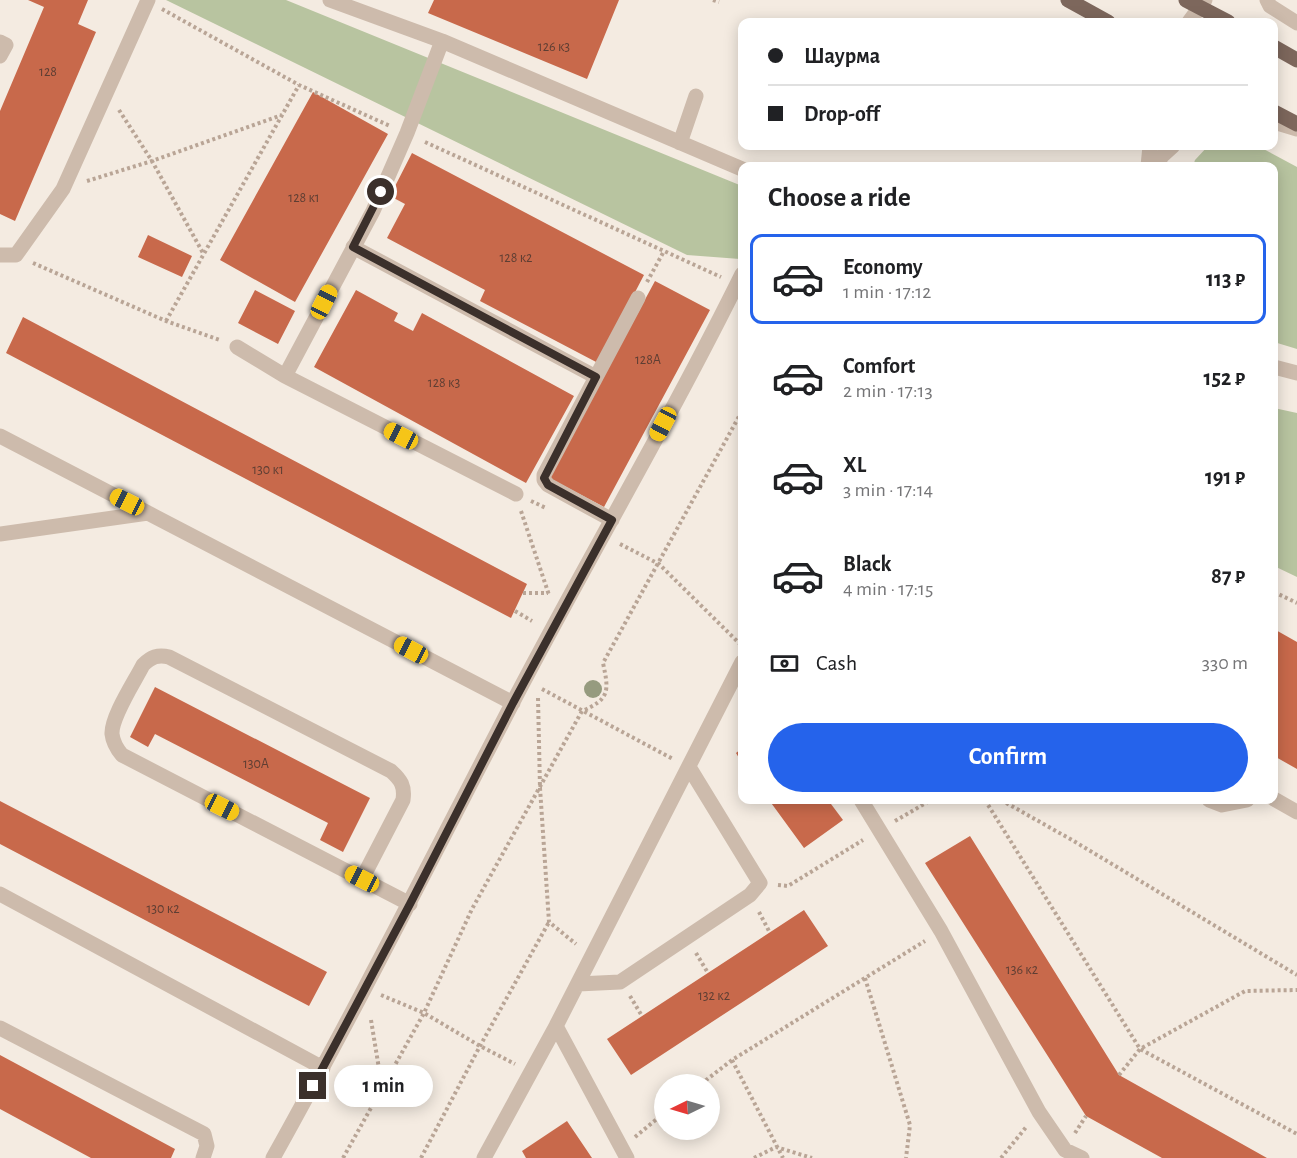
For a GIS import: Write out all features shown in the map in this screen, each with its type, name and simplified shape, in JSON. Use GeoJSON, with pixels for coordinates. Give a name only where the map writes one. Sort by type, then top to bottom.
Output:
{"type":"FeatureCollection","features":[{"type":"Feature","properties":{"kind":"main road"},"geometry":{"type":"LineString","coordinates":[[1068,0],[1101,18]]}},
{"type":"Feature","properties":{"kind":"main road"},"geometry":{"type":"LineString","coordinates":[[1197,2],[1222,18]]}},
{"type":"Feature","properties":{"kind":"main road"},"geometry":{"type":"LineString","coordinates":[[1278,49],[1297,60]]}},
{"type":"Feature","properties":{"kind":"main road"},"geometry":{"type":"LineString","coordinates":[[1278,114],[1297,124]]}},
{"type":"Feature","properties":{"kind":"street"},"geometry":{"type":"LineString","coordinates":[[330,0],[442,41],[738,167]]}},
{"type":"Feature","properties":{"kind":"street"},"geometry":{"type":"LineString","coordinates":[[1266,0],[1270,6],[1297,23]]}},
{"type":"Feature","properties":{"kind":"street"},"geometry":{"type":"LineString","coordinates":[[8,255],[63,189],[147,1]]}},
{"type":"Feature","properties":{"kind":"street"},"geometry":{"type":"LineString","coordinates":[[1191,18],[1197,2]]}},
{"type":"Feature","properties":{"kind":"street"},"geometry":{"type":"LineString","coordinates":[[285,376],[373,211],[407,133],[442,41]]}},
{"type":"Feature","properties":{"kind":"street"},"geometry":{"type":"LineString","coordinates":[[0,42],[6,45],[0,56]]}},
{"type":"Feature","properties":{"kind":"street"},"geometry":{"type":"LineString","coordinates":[[680,143],[696,96]]}},
{"type":"Feature","properties":{"kind":"street"},"geometry":{"type":"LineString","coordinates":[[1278,123],[1297,129]]}},
{"type":"Feature","properties":{"kind":"street"},"geometry":{"type":"LineString","coordinates":[[1158,162],[1169,150]]}},
{"type":"Feature","properties":{"kind":"street"},"geometry":{"type":"LineString","coordinates":[[353,247],[596,377]]}},
{"type":"Feature","properties":{"kind":"street"},"geometry":{"type":"LineString","coordinates":[[273,1158],[323,1068],[513,703],[738,284]]}},
{"type":"Feature","properties":{"kind":"street"},"geometry":{"type":"LineString","coordinates":[[612,520],[548,485],[544,478],[638,298]]}},
{"type":"Feature","properties":{"kind":"street"},"geometry":{"type":"LineString","coordinates":[[237,347],[285,376],[516,494]]}},
{"type":"Feature","properties":{"kind":"street"},"geometry":{"type":"LineString","coordinates":[[1278,368],[1297,373]]}},
{"type":"Feature","properties":{"kind":"street"},"geometry":{"type":"LineString","coordinates":[[0,436],[513,703]]}},
{"type":"Feature","properties":{"kind":"street"},"geometry":{"type":"LineString","coordinates":[[0,534],[148,513]]}},
{"type":"Feature","properties":{"kind":"street"},"geometry":{"type":"LineString","coordinates":[[362,879],[402,800],[404,790],[400,779],[391,771],[170,657],[162,655],[150,658],[143,665],[116,718],[112,732],[115,746],[122,755],[410,904]]}},
{"type":"Feature","properties":{"kind":"street"},"geometry":{"type":"LineString","coordinates":[[484,1158],[578,984],[738,670]]}},
{"type":"Feature","properties":{"kind":"street"},"geometry":{"type":"LineString","coordinates":[[578,984],[620,981],[750,895],[760,883],[689,767]]}},
{"type":"Feature","properties":{"kind":"street"},"geometry":{"type":"LineString","coordinates":[[1278,801],[1297,812]]}},
{"type":"Feature","properties":{"kind":"street"},"geometry":{"type":"LineString","coordinates":[[864,804],[941,931],[1039,1113],[1065,1150],[1082,1158]]}},
{"type":"Feature","properties":{"kind":"street"},"geometry":{"type":"LineString","coordinates":[[0,894],[323,1068]]}},
{"type":"Feature","properties":{"kind":"street"},"geometry":{"type":"LineString","coordinates":[[556,1026],[624,1153]]}},
{"type":"Feature","properties":{"kind":"street"},"geometry":{"type":"LineString","coordinates":[[0,1028],[204,1134],[207,1146],[203,1158]]}},
{"type":"Feature","properties":{"kind":"path"},"geometry":{"type":"LineString","coordinates":[[713,0],[719,2]]}},
{"type":"Feature","properties":{"kind":"path"},"geometry":{"type":"LineString","coordinates":[[147,1],[299,85],[664,251],[738,279]]}},
{"type":"Feature","properties":{"kind":"path"},"geometry":{"type":"LineString","coordinates":[[166,321],[299,85]]}},
{"type":"Feature","properties":{"kind":"path"},"geometry":{"type":"LineString","coordinates":[[106,92],[152,161],[204,254]]}},
{"type":"Feature","properties":{"kind":"path"},"geometry":{"type":"LineString","coordinates":[[63,189],[152,161],[282,115]]}},
{"type":"Feature","properties":{"kind":"path"},"geometry":{"type":"LineString","coordinates":[[638,298],[664,251]]}},
{"type":"Feature","properties":{"kind":"path"},"geometry":{"type":"LineString","coordinates":[[8,255],[166,321],[237,347]]}},
{"type":"Feature","properties":{"kind":"path"},"geometry":{"type":"LineString","coordinates":[[344,1158],[424,1013],[472,909],[582,711],[595,705],[606,695],[608,686],[603,663],[738,418]]}},
{"type":"Feature","properties":{"kind":"path"},"geometry":{"type":"LineString","coordinates":[[516,494],[557,622]]}},
{"type":"Feature","properties":{"kind":"path"},"geometry":{"type":"LineString","coordinates":[[604,536],[659,564],[738,643]]}},
{"type":"Feature","properties":{"kind":"path"},"geometry":{"type":"LineString","coordinates":[[523,593],[548,593]]}},
{"type":"Feature","properties":{"kind":"path"},"geometry":{"type":"LineString","coordinates":[[1278,594],[1297,603]]}},
{"type":"Feature","properties":{"kind":"path"},"geometry":{"type":"LineString","coordinates":[[515,611],[532,621]]}},
{"type":"Feature","properties":{"kind":"path"},"geometry":{"type":"LineString","coordinates":[[421,1158],[549,922],[540,788],[538,688],[689,767]]}},
{"type":"Feature","properties":{"kind":"path"},"geometry":{"type":"LineString","coordinates":[[760,883],[788,886],[924,804]]}},
{"type":"Feature","properties":{"kind":"path"},"geometry":{"type":"LineString","coordinates":[[987,804],[1140,1049],[1297,1134]]}},
{"type":"Feature","properties":{"kind":"path"},"geometry":{"type":"LineString","coordinates":[[1008,804],[1297,975]]}},
{"type":"Feature","properties":{"kind":"path"},"geometry":{"type":"LineString","coordinates":[[549,922],[592,956]]}},
{"type":"Feature","properties":{"kind":"path"},"geometry":{"type":"LineString","coordinates":[[713,1074],[732,1060],[941,931]]}},
{"type":"Feature","properties":{"kind":"path"},"geometry":{"type":"LineString","coordinates":[[865,978],[910,1125],[906,1158]]}},
{"type":"Feature","properties":{"kind":"path"},"geometry":{"type":"LineString","coordinates":[[365,989],[424,1013],[480,1046],[531,1072]]}},
{"type":"Feature","properties":{"kind":"path"},"geometry":{"type":"LineString","coordinates":[[365,989],[382,1088]]}},
{"type":"Feature","properties":{"kind":"path"},"geometry":{"type":"LineString","coordinates":[[1119,1075],[1140,1049],[1245,991],[1297,990]]}},
{"type":"Feature","properties":{"kind":"path"},"geometry":{"type":"LineString","coordinates":[[732,1060],[783,1158]]}},
{"type":"Feature","properties":{"kind":"path"},"geometry":{"type":"LineString","coordinates":[[1001,1158],[1039,1113]]}},
{"type":"Feature","properties":{"kind":"path"},"geometry":{"type":"LineString","coordinates":[[624,1153],[654,1123]]}},
{"type":"Feature","properties":{"kind":"path"},"geometry":{"type":"LineString","coordinates":[[754,1158],[776,1147],[812,1158]]}},
{"type":"Feature","properties":{"kind":"green space"},"geometry":{"type":"Polygon","coordinates":[[[166,0],[286,0],[738,184],[738,259],[687,255],[166,0]]]}},
{"type":"Feature","properties":{"kind":"green space"},"geometry":{"type":"Polygon","coordinates":[[[1204,150],[1265,150],[1297,167],[1297,349],[1278,343],[1278,162],[1194,162],[1204,150]]]}},
{"type":"Feature","properties":{"kind":"green space"},"geometry":{"type":"Polygon","coordinates":[[[1278,409],[1297,413],[1297,577],[1278,568],[1278,409]]]}},
{"type":"Feature","properties":{"kind":"building"},"geometry":{"type":"Polygon","coordinates":[[[28,0],[88,0],[78,24],[96,32],[15,221],[0,214],[0,111],[44,7],[28,0]]]}},
{"type":"Feature","properties":{"kind":"building"},"geometry":{"type":"Polygon","coordinates":[[[434,0],[619,0],[587,79],[428,13],[434,0]]]}},
{"type":"Feature","properties":{"kind":"building"},"geometry":{"type":"Polygon","coordinates":[[[313,92],[388,134],[295,302],[220,260],[313,92]]]}},
{"type":"Feature","properties":{"kind":"building"},"geometry":{"type":"Polygon","coordinates":[[[412,153],[644,275],[598,363],[480,301],[485,290],[387,238],[405,204],[390,196],[412,153]]]}},
{"type":"Feature","properties":{"kind":"building"},"geometry":{"type":"Polygon","coordinates":[[[148,235],[192,256],[182,277],[138,257],[148,235]]]}},
{"type":"Feature","properties":{"kind":"building"},"geometry":{"type":"Polygon","coordinates":[[[655,281],[710,310],[604,507],[549,478],[655,281]]]}},
{"type":"Feature","properties":{"kind":"building"},"geometry":{"type":"Polygon","coordinates":[[[255,290],[295,311],[278,344],[238,323],[255,290]]]}},
{"type":"Feature","properties":{"kind":"building"},"geometry":{"type":"Polygon","coordinates":[[[356,290],[398,313],[394,321],[413,331],[422,313],[574,396],[526,483],[314,367],[356,290]]]}},
{"type":"Feature","properties":{"kind":"building"},"geometry":{"type":"Polygon","coordinates":[[[23,317],[527,584],[511,618],[6,353],[23,317]]]}},
{"type":"Feature","properties":{"kind":"building"},"geometry":{"type":"Polygon","coordinates":[[[1278,631],[1297,642],[1297,769],[1278,758],[1278,631]]]}},
{"type":"Feature","properties":{"kind":"building"},"geometry":{"type":"Polygon","coordinates":[[[155,687],[370,798],[343,852],[320,840],[328,823],[155,734],[148,747],[130,737],[155,687]]]}},
{"type":"Feature","properties":{"kind":"building"},"geometry":{"type":"Polygon","coordinates":[[[0,801],[327,972],[309,1006],[0,844],[0,801]]]}},
{"type":"Feature","properties":{"kind":"building"},"geometry":{"type":"Polygon","coordinates":[[[772,804],[831,804],[843,820],[804,848],[772,804]]]}},
{"type":"Feature","properties":{"kind":"building"},"geometry":{"type":"Polygon","coordinates":[[[970,836],[1119,1075],[1267,1158],[1162,1158],[1086,1116],[925,863],[970,836]]]}},
{"type":"Feature","properties":{"kind":"building"},"geometry":{"type":"Polygon","coordinates":[[[804,910],[828,946],[631,1075],[607,1039],[804,910]]]}},
{"type":"Feature","properties":{"kind":"building"},"geometry":{"type":"Polygon","coordinates":[[[0,1055],[175,1149],[171,1158],[91,1158],[0,1109],[0,1055]]]}},
{"type":"Feature","properties":{"kind":"building"},"geometry":{"type":"Polygon","coordinates":[[[567,1121],[592,1158],[526,1158],[522,1151],[567,1121]]]}},
{"type":"Feature","properties":{"kind":"route"},"geometry":{"type":"LineString","coordinates":[[313,1086],[513,703],[612,520],[548,485],[544,478],[545,472],[596,377],[353,247],[381,192]]}}]}
